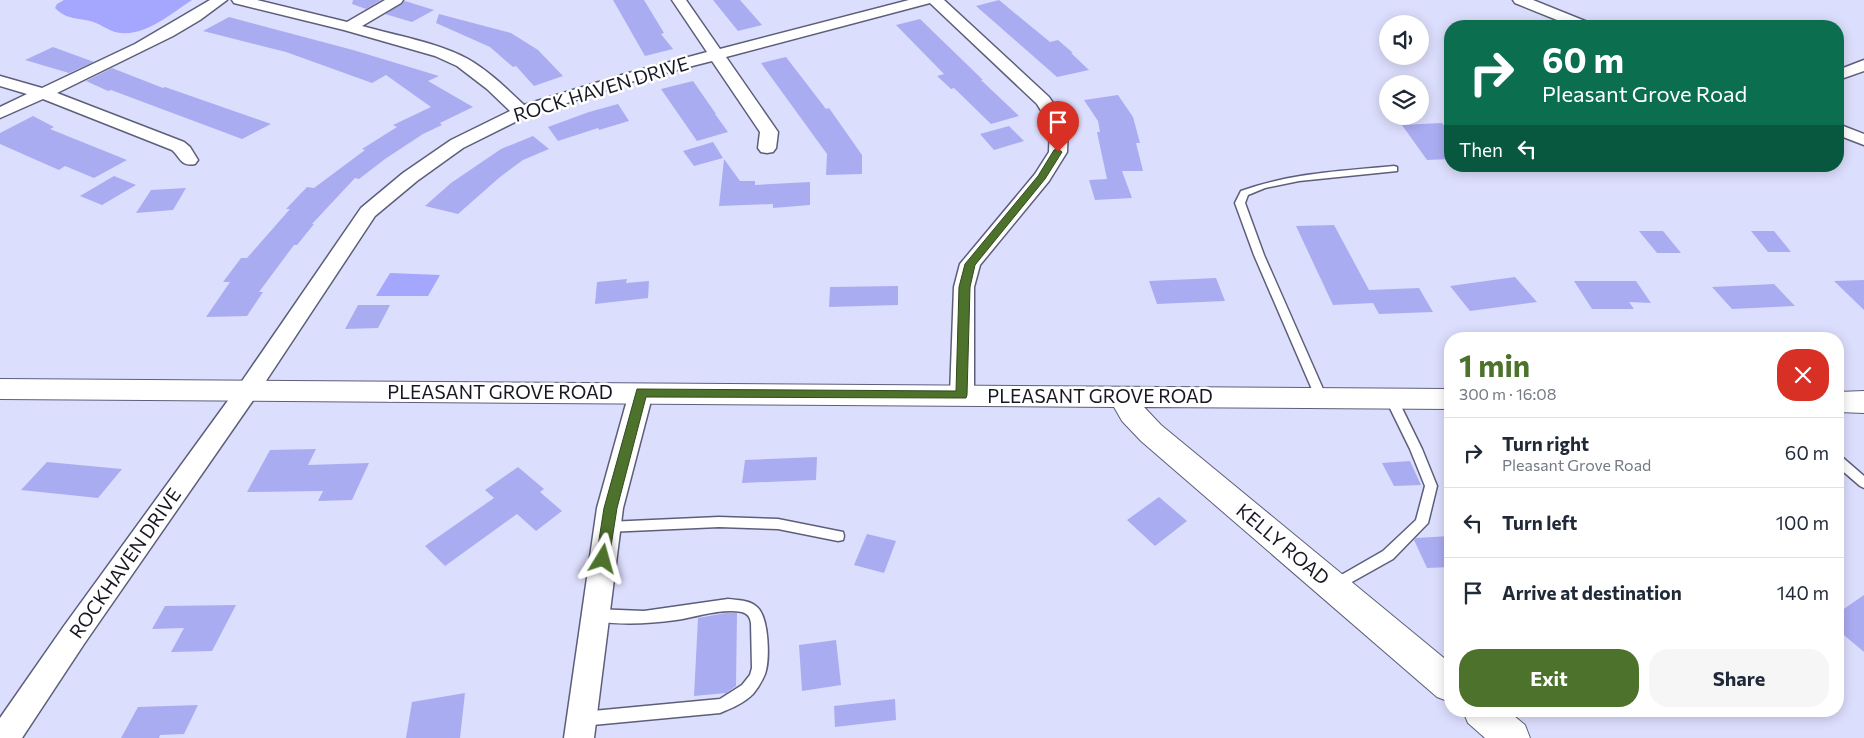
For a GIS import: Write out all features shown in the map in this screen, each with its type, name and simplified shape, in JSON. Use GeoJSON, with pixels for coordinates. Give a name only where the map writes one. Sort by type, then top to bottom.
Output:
{"type":"FeatureCollection","features":[{"type":"Feature","properties":{"kind":"street"},"geometry":{"type":"LineString","coordinates":[[0,114],[161,37],[188,23],[220,0]]}},
{"type":"Feature","properties":{"kind":"street"},"geometry":{"type":"LineString","coordinates":[[239,0],[349,27],[441,53],[463,64],[493,85],[521,112]]}},
{"type":"Feature","properties":{"kind":"street"},"geometry":{"type":"LineString","coordinates":[[349,27],[396,0]]}},
{"type":"Feature","properties":{"kind":"street"},"geometry":{"type":"LineString","coordinates":[[679,0],[769,132],[767,148]]}},
{"type":"Feature","properties":{"kind":"street","name":"ROCK HAVEN DRIVE"},"geometry":{"type":"LineString","coordinates":[[248,390],[368,212],[410,177],[457,144],[521,112],[631,77],[926,0]]}},
{"type":"Feature","properties":{"kind":"street"},"geometry":{"type":"LineString","coordinates":[[935,0],[1043,101],[1059,125],[1058,152],[1042,177],[970,264],[964,287],[962,395]]}},
{"type":"Feature","properties":{"kind":"street"},"geometry":{"type":"LineString","coordinates":[[1520,0],[1570,20]]}},
{"type":"Feature","properties":{"kind":"street"},"geometry":{"type":"LineString","coordinates":[[1844,73],[1864,65]]}},
{"type":"Feature","properties":{"kind":"street"},"geometry":{"type":"LineString","coordinates":[[0,81],[42,93],[178,146],[184,151],[189,160]]}},
{"type":"Feature","properties":{"kind":"street"},"geometry":{"type":"LineString","coordinates":[[1844,132],[1864,140]]}},
{"type":"Feature","properties":{"kind":"street","name":"PLEASANT GROVE ROAD"},"geometry":{"type":"LineString","coordinates":[[0,389],[1444,398]]}},
{"type":"Feature","properties":{"kind":"street","name":"ROCKHAVEN DRIVE"},"geometry":{"type":"LineString","coordinates":[[4,738],[74,635],[248,390]]}},
{"type":"Feature","properties":{"kind":"street"},"geometry":{"type":"LineString","coordinates":[[580,729],[610,508],[641,392]]}},
{"type":"Feature","properties":{"kind":"street","name":"KELLY ROAD"},"geometry":{"type":"LineString","coordinates":[[1122,396],[1132,413],[1151,433],[1444,680]]}},
{"type":"Feature","properties":{"kind":"street"},"geometry":{"type":"LineString","coordinates":[[1844,402],[1864,402]]}},
{"type":"Feature","properties":{"kind":"street"},"geometry":{"type":"LineString","coordinates":[[1488,717],[1512,738]]}},
{"type":"Feature","properties":{"kind":"lane"},"geometry":{"type":"LineString","coordinates":[[1321,398],[1259,255],[1240,203],[1244,193],[1266,184],[1310,176],[1394,169]]}},
{"type":"Feature","properties":{"kind":"lane"},"geometry":{"type":"LineString","coordinates":[[1333,586],[1388,555],[1422,523],[1431,486],[1416,449],[1391,398]]}},
{"type":"Feature","properties":{"kind":"lane"},"geometry":{"type":"LineString","coordinates":[[1844,465],[1864,483]]}},
{"type":"Feature","properties":{"kind":"lane"},"geometry":{"type":"LineString","coordinates":[[607,527],[719,522],[778,524],[838,536]]}},
{"type":"Feature","properties":{"kind":"lane"},"geometry":{"type":"LineString","coordinates":[[580,729],[720,706],[735,700],[748,689],[758,674],[758,619],[752,610],[742,606],[728,605],[641,618],[614,618],[594,615]]}},
{"type":"Feature","properties":{"kind":"water"},"geometry":{"type":"Polygon","coordinates":[[[64,0],[192,0],[146,29],[125,33],[115,32],[93,22],[71,18],[59,12],[55,8],[57,4],[64,0]]]}},
{"type":"Feature","properties":{"kind":"water"},"geometry":{"type":"Polygon","coordinates":[[[390,273],[440,275],[428,296],[376,296],[390,273]]]}},
{"type":"Feature","properties":{"kind":"building"},"geometry":{"type":"Polygon","coordinates":[[[353,0],[381,0],[366,9],[352,4],[353,0]]]}},
{"type":"Feature","properties":{"kind":"building"},"geometry":{"type":"Polygon","coordinates":[[[613,0],[644,0],[664,33],[661,34],[673,49],[645,56],[613,0]]]}},
{"type":"Feature","properties":{"kind":"building"},"geometry":{"type":"Polygon","coordinates":[[[713,0],[740,0],[762,25],[738,31],[713,0]]]}},
{"type":"Feature","properties":{"kind":"building"},"geometry":{"type":"Polygon","coordinates":[[[999,0],[1050,42],[1058,40],[1089,70],[1057,77],[976,6],[999,0]]]}},
{"type":"Feature","properties":{"kind":"building"},"geometry":{"type":"Polygon","coordinates":[[[405,1],[434,10],[412,22],[385,14],[405,1]]]}},
{"type":"Feature","properties":{"kind":"building"},"geometry":{"type":"Polygon","coordinates":[[[439,14],[511,33],[538,50],[563,76],[534,86],[516,66],[513,67],[490,47],[436,23],[439,14]]]}},
{"type":"Feature","properties":{"kind":"building"},"geometry":{"type":"Polygon","coordinates":[[[229,17],[353,50],[439,76],[428,81],[473,107],[440,123],[442,125],[423,134],[359,179],[355,178],[312,224],[314,224],[297,245],[294,245],[259,292],[263,292],[247,316],[206,317],[230,282],[223,282],[241,258],[247,258],[290,209],[286,209],[307,187],[314,188],[365,150],[362,149],[397,127],[393,125],[431,107],[386,75],[372,83],[286,52],[203,31],[229,17]]]}},
{"type":"Feature","properties":{"kind":"building"},"geometry":{"type":"Polygon","coordinates":[[[920,19],[1019,116],[991,124],[954,88],[951,89],[937,76],[944,74],[896,25],[920,19]]]}},
{"type":"Feature","properties":{"kind":"building"},"geometry":{"type":"Polygon","coordinates":[[[53,47],[94,62],[69,73],[25,60],[53,47]]]}},
{"type":"Feature","properties":{"kind":"building"},"geometry":{"type":"Polygon","coordinates":[[[786,57],[826,109],[829,108],[862,155],[862,174],[826,175],[827,154],[761,63],[786,57]]]}},
{"type":"Feature","properties":{"kind":"building"},"geometry":{"type":"Polygon","coordinates":[[[112,68],[163,88],[165,87],[271,124],[242,139],[111,90],[108,91],[86,81],[112,68]]]}},
{"type":"Feature","properties":{"kind":"building"},"geometry":{"type":"Polygon","coordinates":[[[693,81],[728,132],[697,141],[661,89],[693,81]]]}},
{"type":"Feature","properties":{"kind":"building"},"geometry":{"type":"Polygon","coordinates":[[[1118,95],[1133,117],[1140,143],[1136,143],[1143,171],[1122,171],[1132,198],[1095,200],[1089,180],[1107,179],[1097,132],[1100,132],[1098,121],[1084,100],[1118,95]]]}},
{"type":"Feature","properties":{"kind":"building"},"geometry":{"type":"Polygon","coordinates":[[[618,104],[629,121],[599,130],[598,128],[558,141],[548,127],[589,112],[618,104]]]}},
{"type":"Feature","properties":{"kind":"building"},"geometry":{"type":"Polygon","coordinates":[[[33,116],[54,127],[50,129],[127,160],[94,178],[65,166],[59,170],[0,144],[0,133],[33,116]]]}},
{"type":"Feature","properties":{"kind":"building"},"geometry":{"type":"Polygon","coordinates":[[[1442,123],[1444,126],[1444,159],[1427,160],[1402,125],[1442,123]]]}},
{"type":"Feature","properties":{"kind":"building"},"geometry":{"type":"Polygon","coordinates":[[[1009,126],[1024,141],[994,150],[980,134],[1009,126]]]}},
{"type":"Feature","properties":{"kind":"building"},"geometry":{"type":"Polygon","coordinates":[[[533,136],[549,149],[523,160],[500,177],[458,214],[425,206],[451,183],[501,149],[533,136]]]}},
{"type":"Feature","properties":{"kind":"building"},"geometry":{"type":"Polygon","coordinates":[[[713,142],[723,158],[694,166],[683,151],[713,142]]]}},
{"type":"Feature","properties":{"kind":"building"},"geometry":{"type":"Polygon","coordinates":[[[724,159],[740,181],[755,181],[755,185],[810,182],[810,205],[773,208],[773,204],[719,206],[724,159]]]}},
{"type":"Feature","properties":{"kind":"building"},"geometry":{"type":"Polygon","coordinates":[[[114,176],[136,185],[102,205],[80,196],[114,176]]]}},
{"type":"Feature","properties":{"kind":"building"},"geometry":{"type":"Polygon","coordinates":[[[186,188],[173,210],[136,213],[151,190],[186,188]]]}},
{"type":"Feature","properties":{"kind":"building"},"geometry":{"type":"Polygon","coordinates":[[[1334,225],[1369,290],[1419,288],[1433,312],[1379,314],[1373,303],[1333,305],[1296,226],[1334,225]]]}},
{"type":"Feature","properties":{"kind":"building"},"geometry":{"type":"Polygon","coordinates":[[[1639,231],[1663,231],[1681,253],[1657,253],[1639,231]]]}},
{"type":"Feature","properties":{"kind":"building"},"geometry":{"type":"Polygon","coordinates":[[[1751,231],[1774,231],[1791,252],[1768,252],[1751,231]]]}},
{"type":"Feature","properties":{"kind":"building"},"geometry":{"type":"Polygon","coordinates":[[[1515,277],[1537,302],[1470,311],[1450,286],[1515,277]]]}},
{"type":"Feature","properties":{"kind":"building"},"geometry":{"type":"Polygon","coordinates":[[[1216,278],[1225,301],[1157,304],[1149,281],[1216,278]]]}},
{"type":"Feature","properties":{"kind":"building"},"geometry":{"type":"Polygon","coordinates":[[[627,279],[626,283],[649,281],[648,298],[595,304],[597,282],[627,279]]]}},
{"type":"Feature","properties":{"kind":"building"},"geometry":{"type":"Polygon","coordinates":[[[1864,280],[1864,310],[1834,281],[1864,280]]]}},
{"type":"Feature","properties":{"kind":"building"},"geometry":{"type":"Polygon","coordinates":[[[1574,281],[1636,281],[1651,303],[1629,302],[1634,309],[1592,309],[1574,281]]]}},
{"type":"Feature","properties":{"kind":"building"},"geometry":{"type":"Polygon","coordinates":[[[1774,284],[1795,306],[1732,309],[1712,287],[1774,284]]]}},
{"type":"Feature","properties":{"kind":"building"},"geometry":{"type":"Polygon","coordinates":[[[898,286],[898,305],[829,307],[830,287],[898,286]]]}},
{"type":"Feature","properties":{"kind":"building"},"geometry":{"type":"Polygon","coordinates":[[[358,305],[390,305],[378,328],[345,329],[358,305]]]}},
{"type":"Feature","properties":{"kind":"building"},"geometry":{"type":"Polygon","coordinates":[[[316,449],[308,465],[369,463],[352,500],[318,501],[323,491],[247,492],[270,450],[316,449]]]}},
{"type":"Feature","properties":{"kind":"building"},"geometry":{"type":"Polygon","coordinates":[[[817,457],[816,480],[742,483],[745,460],[817,457]]]}},
{"type":"Feature","properties":{"kind":"building"},"geometry":{"type":"Polygon","coordinates":[[[1410,461],[1421,485],[1394,486],[1382,463],[1410,461]]]}},
{"type":"Feature","properties":{"kind":"building"},"geometry":{"type":"Polygon","coordinates":[[[47,462],[122,469],[98,498],[21,490],[47,462]]]}},
{"type":"Feature","properties":{"kind":"building"},"geometry":{"type":"Polygon","coordinates":[[[518,467],[544,489],[540,492],[562,511],[536,531],[517,514],[445,566],[425,546],[494,498],[485,490],[518,467]]]}},
{"type":"Feature","properties":{"kind":"building"},"geometry":{"type":"Polygon","coordinates":[[[1159,497],[1187,521],[1155,546],[1127,520],[1159,497]]]}},
{"type":"Feature","properties":{"kind":"building"},"geometry":{"type":"Polygon","coordinates":[[[867,534],[896,541],[884,573],[854,565],[867,534]]]}},
{"type":"Feature","properties":{"kind":"building"},"geometry":{"type":"Polygon","coordinates":[[[1444,536],[1444,567],[1427,568],[1414,540],[1416,538],[1444,536]]]}},
{"type":"Feature","properties":{"kind":"building"},"geometry":{"type":"Polygon","coordinates":[[[1864,595],[1864,652],[1844,635],[1844,609],[1864,595]]]}},
{"type":"Feature","properties":{"kind":"building"},"geometry":{"type":"Polygon","coordinates":[[[236,605],[212,651],[171,652],[184,628],[152,629],[165,606],[236,605]]]}},
{"type":"Feature","properties":{"kind":"building"},"geometry":{"type":"Polygon","coordinates":[[[737,613],[736,686],[726,693],[694,696],[698,618],[737,613]]]}},
{"type":"Feature","properties":{"kind":"building"},"geometry":{"type":"Polygon","coordinates":[[[836,640],[841,685],[802,691],[799,645],[836,640]]]}},
{"type":"Feature","properties":{"kind":"building"},"geometry":{"type":"Polygon","coordinates":[[[465,693],[460,738],[406,738],[412,702],[465,693]]]}},
{"type":"Feature","properties":{"kind":"building"},"geometry":{"type":"Polygon","coordinates":[[[895,699],[896,720],[835,727],[834,706],[895,699]]]}},
{"type":"Feature","properties":{"kind":"building"},"geometry":{"type":"Polygon","coordinates":[[[198,705],[184,734],[160,735],[159,738],[121,738],[138,707],[198,705]]]}},
{"type":"Feature","properties":{"kind":"route"},"geometry":{"type":"LineString","coordinates":[[603,559],[610,508],[641,392],[962,395],[964,287],[970,264],[1042,177],[1058,152]]}}]}
